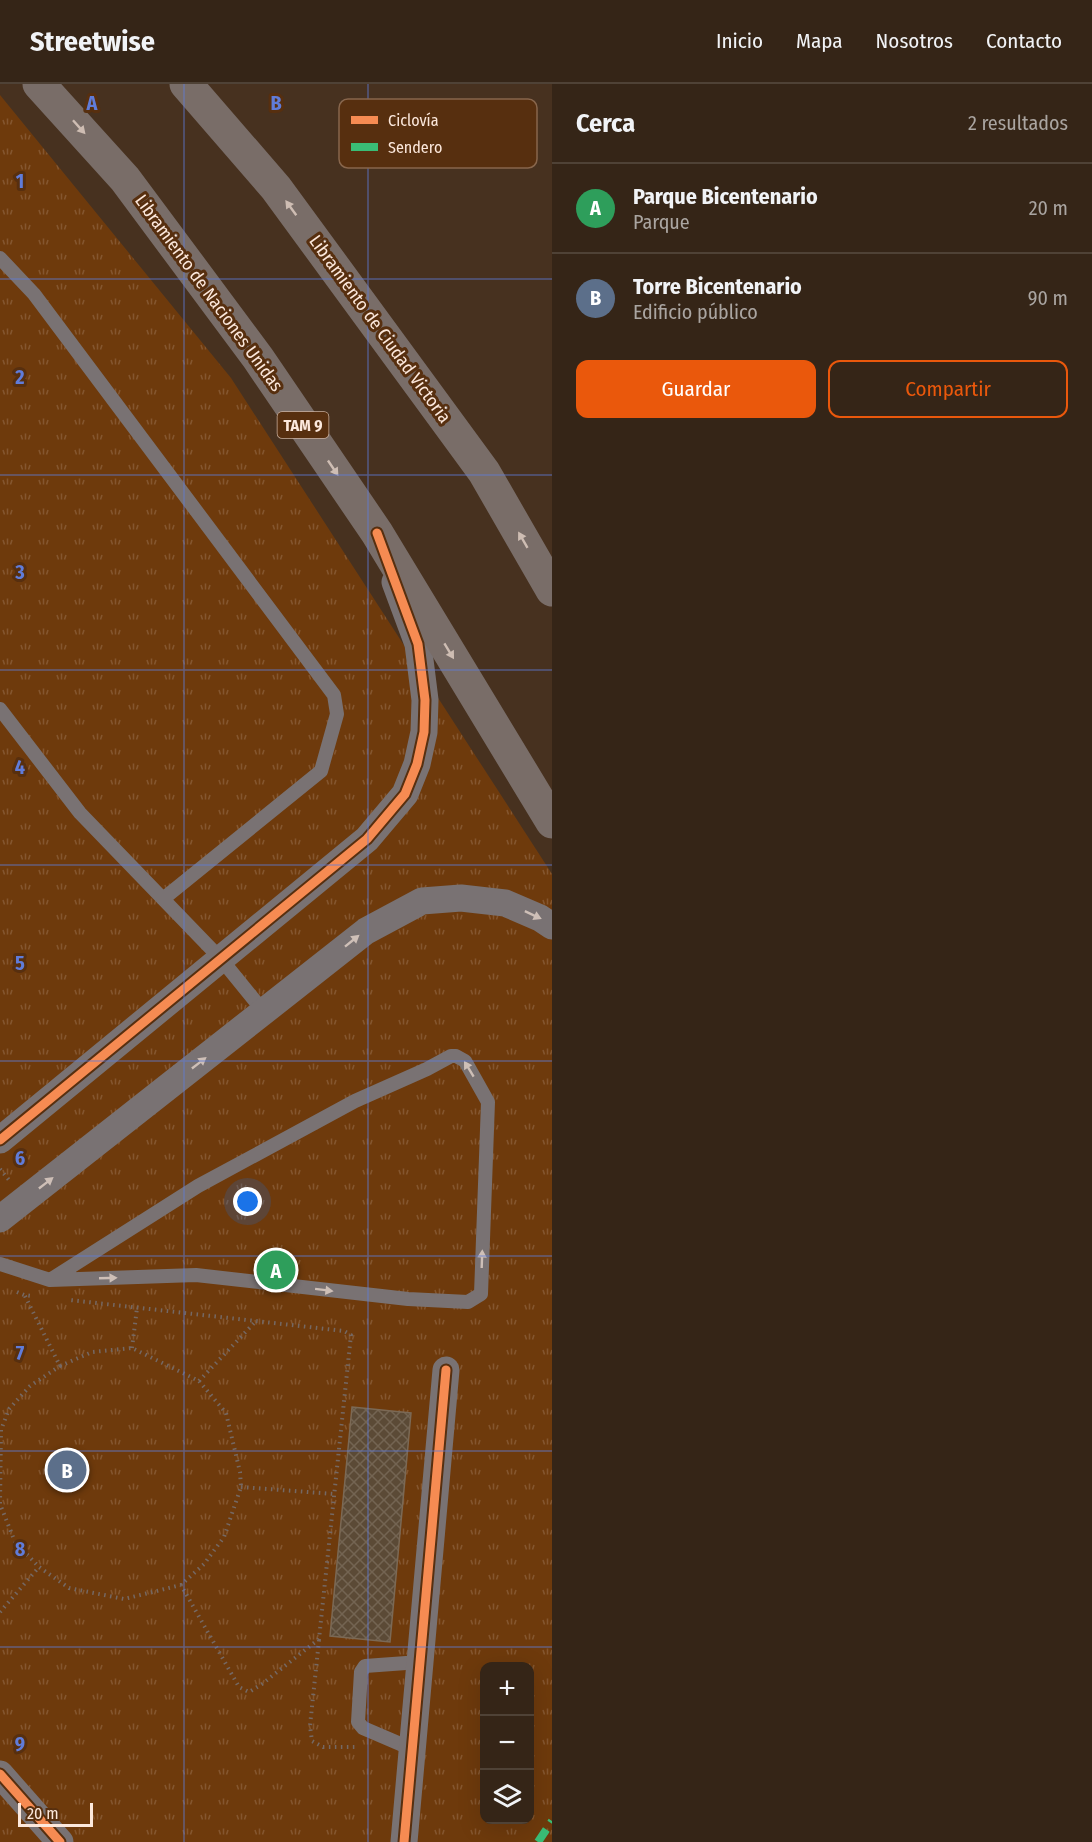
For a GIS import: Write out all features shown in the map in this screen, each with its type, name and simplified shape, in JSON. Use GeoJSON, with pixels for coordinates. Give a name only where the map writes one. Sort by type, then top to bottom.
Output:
{"type":"FeatureCollection","features":[{"type":"Feature","properties":{"kind":"highway","name":"Libramiento de Naciones Unidas"},"geometry":{"type":"LineString","coordinates":[[39,84],[125,179],[258,358],[377,533],[552,822]]}},
{"type":"Feature","properties":{"kind":"highway","name":"Libramiento de Ciudad Victoria"},"geometry":{"type":"LineString","coordinates":[[186,84],[276,188],[484,472],[552,590]]}},
{"type":"Feature","properties":{"kind":"street"},"geometry":{"type":"LineString","coordinates":[[0,1140],[368,839],[405,794],[417,764],[424,732],[425,700],[418,645],[377,533]]}},
{"type":"Feature","properties":{"kind":"street"},"geometry":{"type":"LineString","coordinates":[[0,1219],[366,931],[422,901],[461,898],[505,903],[552,926]]}},
{"type":"Feature","properties":{"kind":"street"},"geometry":{"type":"LineString","coordinates":[[404,1842],[446,1370]]}},
{"type":"Feature","properties":{"kind":"street"},"geometry":{"type":"LineString","coordinates":[[0,1774],[60,1842]]}},
{"type":"Feature","properties":{"kind":"lane"},"geometry":{"type":"LineString","coordinates":[[0,258],[34,294],[334,695],[337,714],[321,771],[163,899]]}},
{"type":"Feature","properties":{"kind":"lane"},"geometry":{"type":"LineString","coordinates":[[0,710],[80,813],[221,959],[264,1012]]}},
{"type":"Feature","properties":{"kind":"lane"},"geometry":{"type":"LineString","coordinates":[[0,1264],[50,1280],[196,1275],[408,1299],[468,1302],[481,1294],[488,1102],[465,1061],[451,1056],[355,1101],[198,1185],[50,1280]]}},
{"type":"Feature","properties":{"kind":"lane"},"geometry":{"type":"LineString","coordinates":[[412,1749],[363,1728],[358,1722],[361,1672],[365,1666],[420,1662]]}},
{"type":"Feature","properties":{"kind":"path"},"geometry":{"type":"LineString","coordinates":[[8,1287],[24,1295],[36,1297]]}},
{"type":"Feature","properties":{"kind":"path"},"geometry":{"type":"LineString","coordinates":[[24,1295],[60,1366]]}},
{"type":"Feature","properties":{"kind":"path"},"geometry":{"type":"LineString","coordinates":[[69,1300],[344,1331],[351,1335],[319,1639],[249,1692],[239,1687],[181,1584]]}},
{"type":"Feature","properties":{"kind":"path"},"geometry":{"type":"LineString","coordinates":[[132,1348],[137,1308]]}},
{"type":"Feature","properties":{"kind":"path"},"geometry":{"type":"LineString","coordinates":[[199,1381],[256,1321]]}},
{"type":"Feature","properties":{"kind":"path"},"geometry":{"type":"LineString","coordinates":[[132,1348],[199,1381],[226,1413],[240,1472],[241,1487],[224,1538],[204,1564],[181,1584],[124,1599],[69,1588],[39,1568],[15,1542],[0,1504],[1,1430],[9,1409],[30,1386],[60,1366],[92,1352],[132,1348]]}},
{"type":"Feature","properties":{"kind":"path"},"geometry":{"type":"LineString","coordinates":[[241,1487],[334,1494]]}},
{"type":"Feature","properties":{"kind":"path"},"geometry":{"type":"LineString","coordinates":[[0,1612],[39,1568]]}},
{"type":"Feature","properties":{"kind":"green space"},"geometry":{"type":"Polygon","coordinates":[[[0,95],[231,378],[552,874],[552,1842],[0,1842],[0,95]]]}},
{"type":"Feature","properties":{"kind":"building"},"geometry":{"type":"Polygon","coordinates":[[[352,1407],[411,1413],[390,1642],[330,1636],[352,1407]]]}},
{"type":"Feature","properties":{"kind":"marked path"},"geometry":{"type":"LineString","coordinates":[[538,1842],[552,1821]]}},
{"type":"Feature","properties":{"kind":"cycle path"},"geometry":{"type":"LineString","coordinates":[[0,1140],[367,839],[405,794],[417,764],[424,732],[425,700],[418,644],[377,533]]}},
{"type":"Feature","properties":{"kind":"cycle path"},"geometry":{"type":"LineString","coordinates":[[404,1842],[446,1370]]}},
{"type":"Feature","properties":{"kind":"cycle path"},"geometry":{"type":"LineString","coordinates":[[0,1774],[60,1842]]}},
{"type":"Feature","properties":{"kind":"place","name":"Parque Bicentenario"},"geometry":{"type":"Point","coordinates":[276,1270]}},
{"type":"Feature","properties":{"kind":"place","name":"Torre Bicentenario"},"geometry":{"type":"Point","coordinates":[67,1470]}}]}
